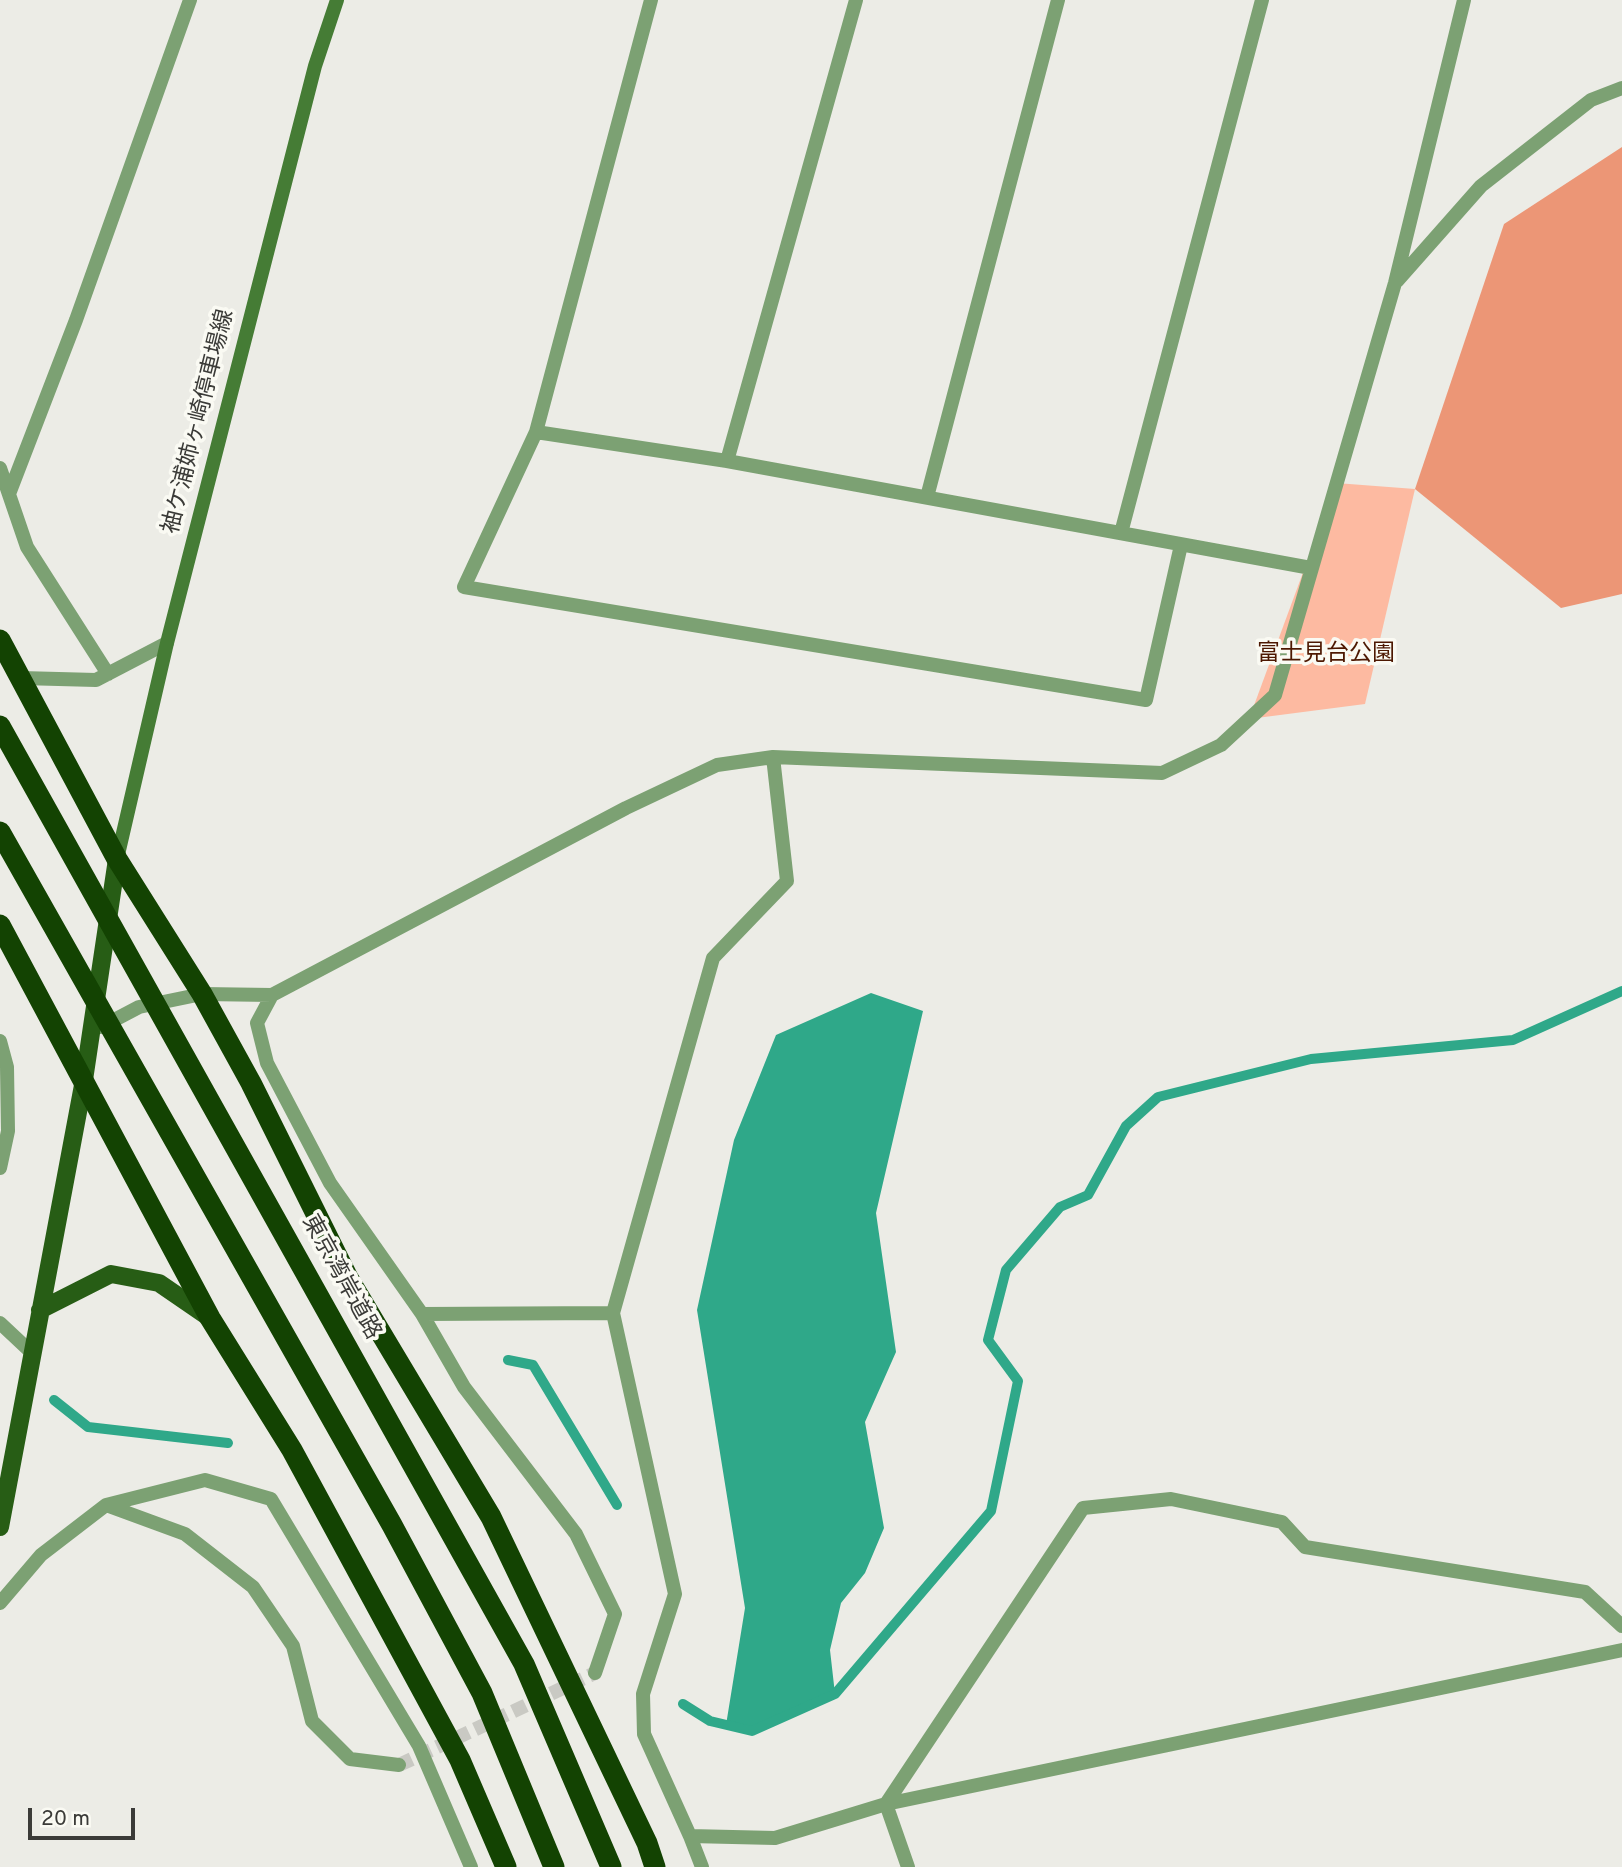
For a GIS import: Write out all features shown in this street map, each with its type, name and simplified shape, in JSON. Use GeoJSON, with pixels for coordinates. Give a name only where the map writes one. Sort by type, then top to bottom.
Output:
{"type":"FeatureCollection","features":[{"type":"Feature","properties":{"kind":"highway"},"geometry":{"type":"LineString","coordinates":[[0,640],[117,859],[202,993],[251,1083],[348,1278],[491,1517],[655,1867]]}},
{"type":"Feature","properties":{"kind":"highway","name":"東京湾岸道路"},"geometry":{"type":"LineString","coordinates":[[0,726],[524,1664],[611,1867]]}},
{"type":"Feature","properties":{"kind":"highway"},"geometry":{"type":"LineString","coordinates":[[0,832],[392,1525],[482,1693],[554,1867]]}},
{"type":"Feature","properties":{"kind":"highway"},"geometry":{"type":"LineString","coordinates":[[0,925],[210,1318],[292,1450],[460,1760],[506,1867]]}},
{"type":"Feature","properties":{"kind":"main road","name":"袖ケ浦姉ヶ崎停車場線"},"geometry":{"type":"LineString","coordinates":[[117,859],[167,643],[315,66],[337,0]]}},
{"type":"Feature","properties":{"kind":"main road"},"geometry":{"type":"LineString","coordinates":[[0,1527],[84,1080],[117,859]]}},
{"type":"Feature","properties":{"kind":"main road"},"geometry":{"type":"LineString","coordinates":[[40,1310],[111,1274],[159,1283],[210,1318]]}},
{"type":"Feature","properties":{"kind":"street"},"geometry":{"type":"LineString","coordinates":[[9,494],[76,320],[190,0]]}},
{"type":"Feature","properties":{"kind":"street"},"geometry":{"type":"LineString","coordinates":[[651,0],[536,432],[464,587],[1146,700],[1181,545]]}},
{"type":"Feature","properties":{"kind":"street"},"geometry":{"type":"LineString","coordinates":[[727,461],[856,0]]}},
{"type":"Feature","properties":{"kind":"street"},"geometry":{"type":"LineString","coordinates":[[927,497],[1058,0]]}},
{"type":"Feature","properties":{"kind":"street"},"geometry":{"type":"LineString","coordinates":[[1121,533],[1262,0]]}},
{"type":"Feature","properties":{"kind":"street"},"geometry":{"type":"LineString","coordinates":[[91,1032],[139,1007],[202,993],[272,995],[626,808],[718,765],[774,757],[1162,773],[1221,745],[1275,695],[1395,283],[1464,0]]}},
{"type":"Feature","properties":{"kind":"street"},"geometry":{"type":"LineString","coordinates":[[1395,283],[1481,186],[1591,100],[1622,88]]}},
{"type":"Feature","properties":{"kind":"street"},"geometry":{"type":"LineString","coordinates":[[536,432],[727,461],[1311,568]]}},
{"type":"Feature","properties":{"kind":"street"},"geometry":{"type":"LineString","coordinates":[[0,468],[27,547],[108,674]]}},
{"type":"Feature","properties":{"kind":"street"},"geometry":{"type":"LineString","coordinates":[[21,678],[96,680],[167,643]]}},
{"type":"Feature","properties":{"kind":"street"},"geometry":{"type":"LineString","coordinates":[[702,1867],[644,1734],[643,1694],[676,1594],[613,1313],[713,958],[787,881],[774,757]]}},
{"type":"Feature","properties":{"kind":"street"},"geometry":{"type":"LineString","coordinates":[[272,995],[257,1023],[267,1063],[330,1183],[422,1314],[464,1387],[576,1534],[615,1614],[595,1673]]}},
{"type":"Feature","properties":{"kind":"street"},"geometry":{"type":"LineString","coordinates":[[0,1041],[7,1067],[8,1131],[0,1168]]}},
{"type":"Feature","properties":{"kind":"street"},"geometry":{"type":"LineString","coordinates":[[422,1314],[613,1313]]}},
{"type":"Feature","properties":{"kind":"street"},"geometry":{"type":"LineString","coordinates":[[0,1323],[32,1353]]}},
{"type":"Feature","properties":{"kind":"street"},"geometry":{"type":"LineString","coordinates":[[0,1603],[41,1555],[106,1505],[205,1480],[271,1499],[419,1746],[471,1867]]}},
{"type":"Feature","properties":{"kind":"street"},"geometry":{"type":"LineString","coordinates":[[886,1804],[1083,1508],[1171,1499],[1282,1522],[1305,1548],[1586,1592],[1622,1626]]}},
{"type":"Feature","properties":{"kind":"street"},"geometry":{"type":"LineString","coordinates":[[106,1505],[185,1534],[253,1587],[293,1646],[312,1721],[350,1759],[399,1765]]}},
{"type":"Feature","properties":{"kind":"street"},"geometry":{"type":"LineString","coordinates":[[690,1836],[775,1838],[886,1804],[1622,1650]]}},
{"type":"Feature","properties":{"kind":"street"},"geometry":{"type":"LineString","coordinates":[[886,1804],[908,1867]]}},
{"type":"Feature","properties":{"kind":"green space","name":"富士見台公園"},"geometry":{"type":"Polygon","coordinates":[[[1336,483],[1415,489],[1365,704],[1249,719],[1336,483]]]}},
{"type":"Feature","properties":{"kind":"shaded area"},"geometry":{"type":"Polygon","coordinates":[[[1622,147],[1622,594],[1561,608],[1415,489],[1504,224],[1622,147]]]}},
{"type":"Feature","properties":{"kind":"shaded area"},"geometry":{"type":"Polygon","coordinates":[[[871,993],[923,1011],[876,1213],[896,1352],[865,1422],[884,1528],[865,1573],[841,1603],[830,1650],[835,1694],[752,1731],[726,1725],[745,1608],[697,1310],[734,1140],[776,1035],[871,993]]]}},
{"type":"Feature","properties":{"kind":"waterway"},"geometry":{"type":"LineString","coordinates":[[683,1704],[710,1721],[752,1731],[835,1694],[991,1511],[1018,1381],[988,1340],[1006,1270],[1060,1207],[1088,1195],[1126,1126],[1158,1097],[1311,1059],[1513,1040],[1622,991]]}},
{"type":"Feature","properties":{"kind":"waterway"},"geometry":{"type":"LineString","coordinates":[[508,1360],[533,1365],[617,1505]]}},
{"type":"Feature","properties":{"kind":"waterway"},"geometry":{"type":"LineString","coordinates":[[54,1400],[88,1427],[228,1443]]}},
{"type":"Feature","properties":{"kind":"tunnel"},"geometry":{"type":"LineString","coordinates":[[399,1765],[595,1673]]}}]}
